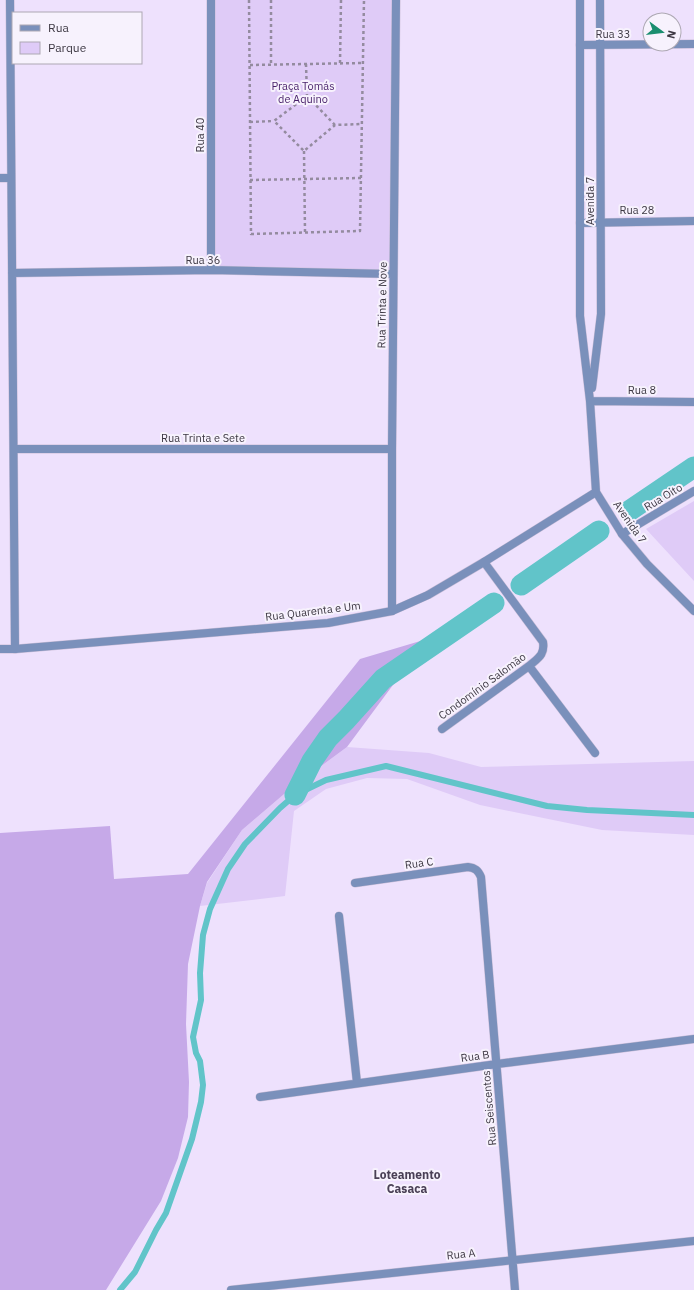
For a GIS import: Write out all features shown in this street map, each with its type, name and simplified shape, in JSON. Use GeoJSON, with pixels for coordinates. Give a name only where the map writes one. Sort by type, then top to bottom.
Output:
{"type":"FeatureCollection","features":[{"type":"Feature","properties":{"kind":"street"},"geometry":{"type":"LineString","coordinates":[[10,0],[15,649]]}},
{"type":"Feature","properties":{"kind":"street","name":"Rua 40"},"geometry":{"type":"LineString","coordinates":[[211,0],[211,270]]}},
{"type":"Feature","properties":{"kind":"street","name":"Rua Trinta e Nove"},"geometry":{"type":"LineString","coordinates":[[392,611],[396,0]]}},
{"type":"Feature","properties":{"kind":"street","name":"Avenida 7"},"geometry":{"type":"LineString","coordinates":[[580,0],[580,316],[590,401],[596,492],[622,534],[647,564],[694,611]]}},
{"type":"Feature","properties":{"kind":"street","name":"Avenida 7"},"geometry":{"type":"LineString","coordinates":[[590,401],[601,314],[600,0]]}},
{"type":"Feature","properties":{"kind":"street","name":"Rua 33"},"geometry":{"type":"LineString","coordinates":[[580,45],[694,44]]}},
{"type":"Feature","properties":{"kind":"street"},"geometry":{"type":"LineString","coordinates":[[0,178],[11,178]]}},
{"type":"Feature","properties":{"kind":"street","name":"Rua 28"},"geometry":{"type":"LineString","coordinates":[[580,223],[694,221]]}},
{"type":"Feature","properties":{"kind":"street","name":"Rua 36"},"geometry":{"type":"LineString","coordinates":[[12,273],[211,270],[394,274]]}},
{"type":"Feature","properties":{"kind":"street","name":"Rua 8"},"geometry":{"type":"LineString","coordinates":[[590,401],[694,402]]}},
{"type":"Feature","properties":{"kind":"street","name":"Rua Trinta e Sete"},"geometry":{"type":"LineString","coordinates":[[14,449],[392,449]]}},
{"type":"Feature","properties":{"kind":"street","name":"Rua Oito"},"geometry":{"type":"LineString","coordinates":[[622,534],[694,491]]}},
{"type":"Feature","properties":{"kind":"street","name":"Rua Quarenta e Um"},"geometry":{"type":"LineString","coordinates":[[0,649],[15,649],[328,622],[392,611],[428,595],[596,492]]}},
{"type":"Feature","properties":{"kind":"street","name":"Condomínio Salomão"},"geometry":{"type":"LineString","coordinates":[[442,729],[529,666],[542,655],[544,648],[543,642],[484,562]]}},
{"type":"Feature","properties":{"kind":"street"},"geometry":{"type":"LineString","coordinates":[[529,666],[595,753]]}},
{"type":"Feature","properties":{"kind":"street","name":"Rua C"},"geometry":{"type":"LineString","coordinates":[[355,883],[468,867],[474,868],[478,871],[481,877]]}},
{"type":"Feature","properties":{"kind":"street","name":"Rua Seiscentos"},"geometry":{"type":"LineString","coordinates":[[481,877],[515,1290]]}},
{"type":"Feature","properties":{"kind":"street"},"geometry":{"type":"LineString","coordinates":[[339,916],[357,1083]]}},
{"type":"Feature","properties":{"kind":"street","name":"Rua B"},"geometry":{"type":"LineString","coordinates":[[260,1097],[694,1038]]}},
{"type":"Feature","properties":{"kind":"street","name":"Rua A"},"geometry":{"type":"LineString","coordinates":[[231,1290],[694,1240]]}},
{"type":"Feature","properties":{"kind":"path"},"geometry":{"type":"LineString","coordinates":[[249,0],[251,234],[360,231],[364,0]]}},
{"type":"Feature","properties":{"kind":"path"},"geometry":{"type":"LineString","coordinates":[[271,0],[271,64]]}},
{"type":"Feature","properties":{"kind":"path"},"geometry":{"type":"LineString","coordinates":[[340,63],[341,0]]}},
{"type":"Feature","properties":{"kind":"path"},"geometry":{"type":"LineString","coordinates":[[250,65],[363,63]]}},
{"type":"Feature","properties":{"kind":"path"},"geometry":{"type":"LineString","coordinates":[[306,64],[307,96],[334,125]]}},
{"type":"Feature","properties":{"kind":"path"},"geometry":{"type":"LineString","coordinates":[[250,122],[274,121],[307,96]]}},
{"type":"Feature","properties":{"kind":"path"},"geometry":{"type":"LineString","coordinates":[[274,121],[304,151],[305,232]]}},
{"type":"Feature","properties":{"kind":"path"},"geometry":{"type":"LineString","coordinates":[[304,151],[334,125],[362,124]]}},
{"type":"Feature","properties":{"kind":"path"},"geometry":{"type":"LineString","coordinates":[[250,180],[361,178]]}},
{"type":"Feature","properties":{"kind":"green space","name":"Praça Tomás de Aquino"},"geometry":{"type":"Polygon","coordinates":[[[211,0],[396,0],[393,274],[211,270],[211,0]]]}},
{"type":"Feature","properties":{"kind":"green space"},"geometry":{"type":"Polygon","coordinates":[[[694,501],[694,581],[646,529],[694,501]]]}},
{"type":"Feature","properties":{"kind":"green space"},"geometry":{"type":"Polygon","coordinates":[[[347,747],[429,753],[481,767],[694,761],[694,835],[602,830],[480,805],[407,779],[367,778],[326,789],[294,811],[285,896],[200,906],[207,883],[242,830],[290,789],[347,747]]]}},
{"type":"Feature","properties":{"kind":"shaded area"},"geometry":{"type":"Polygon","coordinates":[[[427,639],[347,747],[290,789],[242,830],[207,882],[200,906],[188,964],[186,1024],[189,1082],[188,1117],[178,1158],[161,1201],[106,1290],[0,1290],[0,833],[110,826],[114,879],[188,874],[360,659],[427,639]]]}},
{"type":"Feature","properties":{"kind":"waterway"},"geometry":{"type":"LineString","coordinates":[[629,511],[694,467]]}},
{"type":"Feature","properties":{"kind":"waterway"},"geometry":{"type":"LineString","coordinates":[[521,585],[599,531]]}},
{"type":"Feature","properties":{"kind":"waterway"},"geometry":{"type":"LineString","coordinates":[[295,795],[312,761],[328,738],[383,679],[494,603]]}},
{"type":"Feature","properties":{"kind":"waterway"},"geometry":{"type":"LineString","coordinates":[[120,1290],[135,1272],[166,1213],[192,1139],[201,1102],[203,1085],[200,1061],[196,1053],[193,1037],[201,1000],[200,973],[203,935],[210,909],[228,869],[245,844],[280,808],[295,795],[326,780],[386,766],[547,806],[587,810],[694,815]]}},
{"type":"Feature","properties":{"kind":"district","name":"Loteamento Casaca"},"geometry":{"type":"Point","coordinates":[407,1182]}}]}
